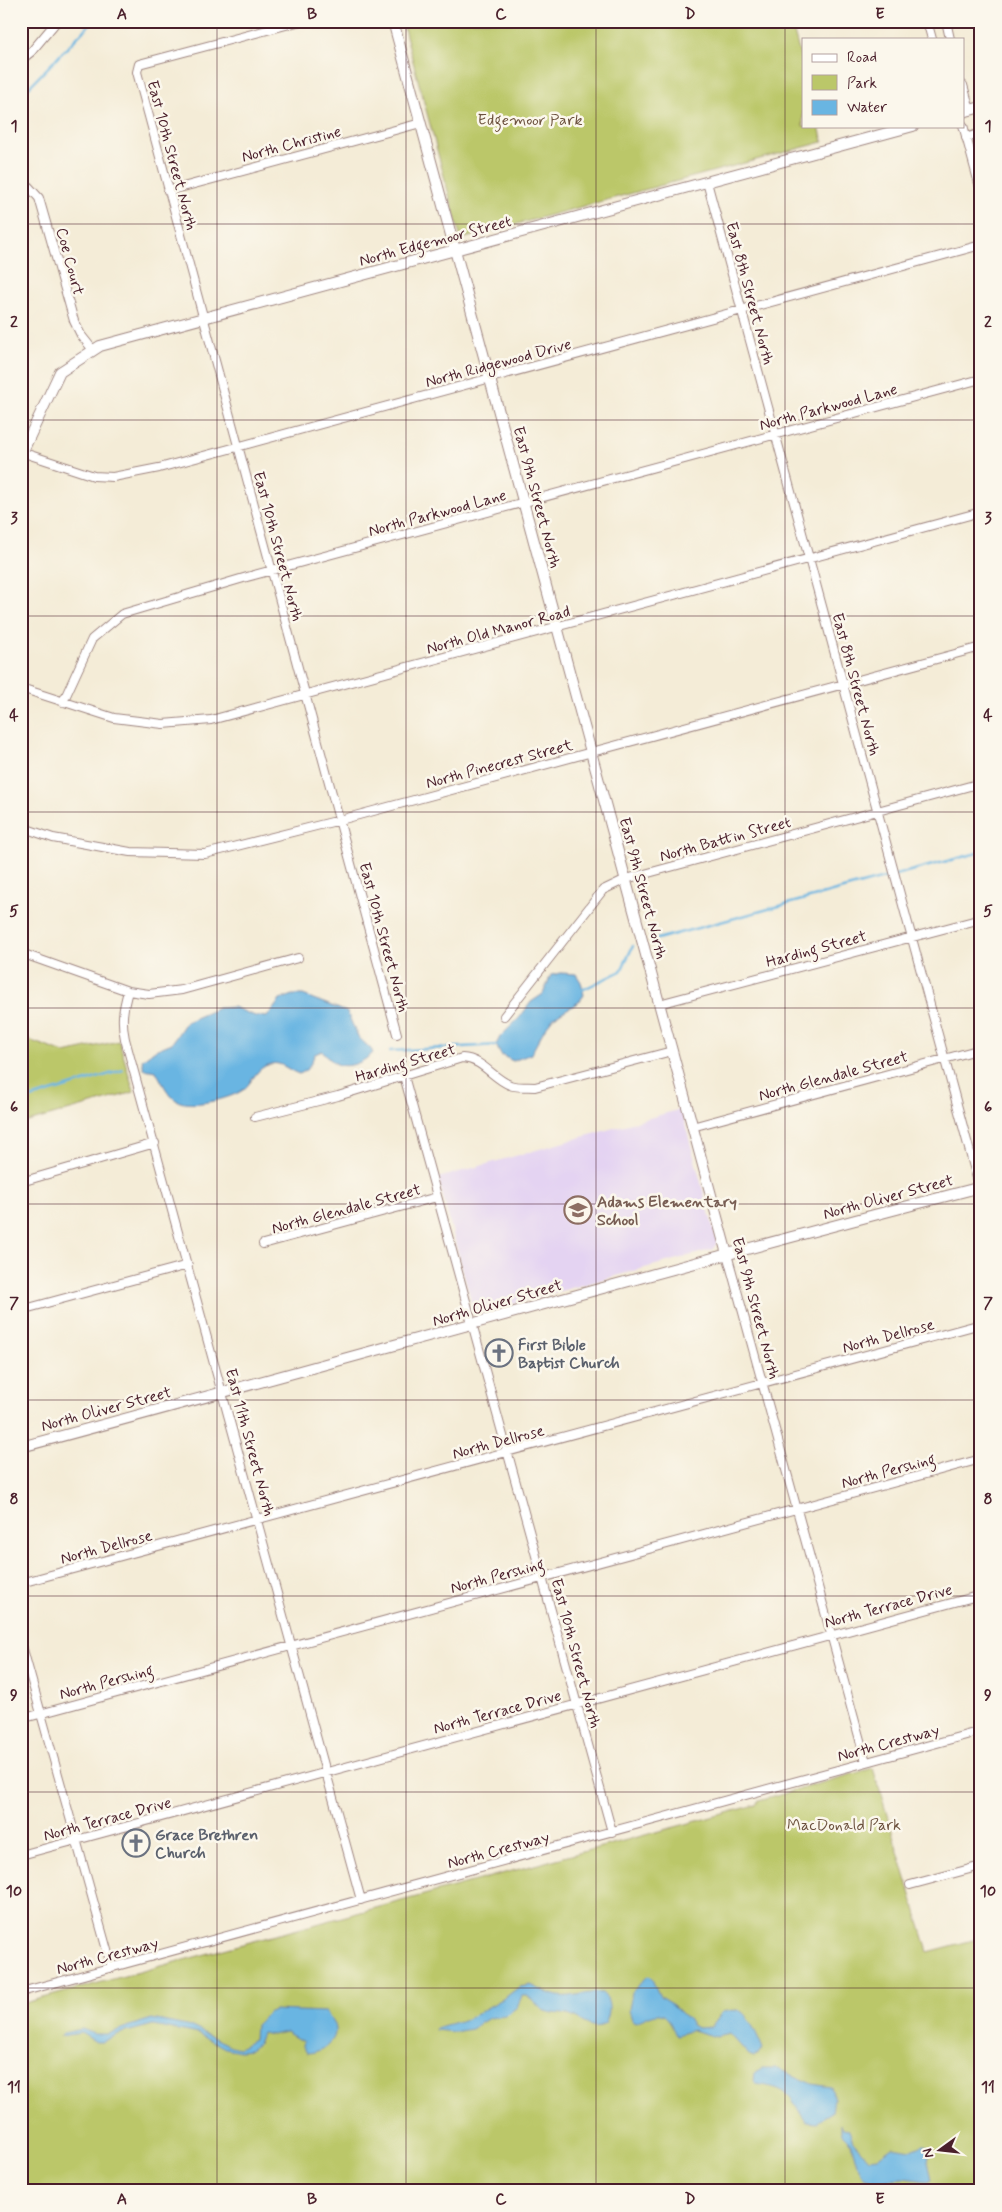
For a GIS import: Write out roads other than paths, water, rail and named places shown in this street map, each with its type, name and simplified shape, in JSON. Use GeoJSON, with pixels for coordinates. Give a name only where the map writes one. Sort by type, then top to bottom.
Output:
{"type":"FeatureCollection","features":[{"type":"Feature","properties":{"kind":"street"},"geometry":{"type":"LineString","coordinates":[[21,60],[32,52],[57,21]]}},
{"type":"Feature","properties":{"kind":"street","name":"East 10th Street North"},"geometry":{"type":"LineString","coordinates":[[301,21],[139,64],[138,72],[202,318],[397,1034]]}},
{"type":"Feature","properties":{"kind":"street","name":"East 9th Street North"},"geometry":{"type":"LineString","coordinates":[[393,21],[866,1762]]}},
{"type":"Feature","properties":{"kind":"street"},"geometry":{"type":"LineString","coordinates":[[927,21],[932,38]]}},
{"type":"Feature","properties":{"kind":"street"},"geometry":{"type":"LineString","coordinates":[[946,21],[950,38]]}},
{"type":"Feature","properties":{"kind":"street"},"geometry":{"type":"LineString","coordinates":[[964,88],[971,110]]}},
{"type":"Feature","properties":{"kind":"street","name":"North Christine"},"geometry":{"type":"LineString","coordinates":[[168,191],[421,122]]}},
{"type":"Feature","properties":{"kind":"street","name":"North Edgemoor Street"},"geometry":{"type":"LineString","coordinates":[[22,453],[60,372],[100,346],[906,128]]}},
{"type":"Feature","properties":{"kind":"street"},"geometry":{"type":"LineString","coordinates":[[964,128],[981,191]]}},
{"type":"Feature","properties":{"kind":"street"},"geometry":{"type":"LineString","coordinates":[[966,138],[981,133]]}},
{"type":"Feature","properties":{"kind":"street","name":"East 8th Street North"},"geometry":{"type":"LineString","coordinates":[[707,182],[980,1189]]}},
{"type":"Feature","properties":{"kind":"street","name":"Coe Court"},"geometry":{"type":"LineString","coordinates":[[21,184],[34,191],[39,198],[74,321],[81,335],[93,350]]}},
{"type":"Feature","properties":{"kind":"street","name":"North Ridgewood Drive"},"geometry":{"type":"LineString","coordinates":[[22,453],[94,476],[113,477],[159,468],[981,245]]}},
{"type":"Feature","properties":{"kind":"street","name":"North Parkwood Lane"},"geometry":{"type":"LineString","coordinates":[[63,702],[92,639],[122,614],[271,570],[524,504],[981,379]]}},
{"type":"Feature","properties":{"kind":"street","name":"North Old Manor Road"},"geometry":{"type":"LineString","coordinates":[[21,688],[114,718],[163,724],[211,720],[981,512]]}},
{"type":"Feature","properties":{"kind":"street","name":"North Pinecrest Street"},"geometry":{"type":"LineString","coordinates":[[21,827],[53,838],[130,852],[205,854],[340,820],[981,647]]}},
{"type":"Feature","properties":{"kind":"street","name":"North Battin Street"},"geometry":{"type":"LineString","coordinates":[[504,1016],[603,890],[626,880],[981,783]]}},
{"type":"Feature","properties":{"kind":"street","name":"Harding Street"},"geometry":{"type":"LineString","coordinates":[[659,1004],[981,919]]}},
{"type":"Feature","properties":{"kind":"street"},"geometry":{"type":"LineString","coordinates":[[21,953],[128,991],[149,994],[172,992],[298,958]]}},
{"type":"Feature","properties":{"kind":"street","name":"East 11th Street North"},"geometry":{"type":"LineString","coordinates":[[128,991],[122,1010],[122,1024],[361,1900]]}},
{"type":"Feature","properties":{"kind":"street","name":"North Glendale Street"},"geometry":{"type":"LineString","coordinates":[[692,1127],[981,1049]]}},
{"type":"Feature","properties":{"kind":"street","name":"Harding Street"},"geometry":{"type":"LineString","coordinates":[[255,1117],[462,1058],[472,1059],[484,1066],[497,1078],[512,1086],[534,1087],[672,1051]]}},
{"type":"Feature","properties":{"kind":"street","name":"East 10th Street North"},"geometry":{"type":"LineString","coordinates":[[404,1076],[612,1832]]}},
{"type":"Feature","properties":{"kind":"street"},"geometry":{"type":"LineString","coordinates":[[21,1182],[155,1143]]}},
{"type":"Feature","properties":{"kind":"street","name":"North Oliver Street"},"geometry":{"type":"LineString","coordinates":[[21,1447],[727,1254],[980,1189]]}},
{"type":"Feature","properties":{"kind":"street","name":"North Glendale Street"},"geometry":{"type":"LineString","coordinates":[[263,1244],[437,1197]]}},
{"type":"Feature","properties":{"kind":"street"},"geometry":{"type":"LineString","coordinates":[[21,1310],[188,1265]]}},
{"type":"Feature","properties":{"kind":"street","name":"North Dellrose"},"geometry":{"type":"LineString","coordinates":[[21,1583],[981,1324]]}},
{"type":"Feature","properties":{"kind":"street","name":"North Pershing"},"geometry":{"type":"LineString","coordinates":[[21,1719],[981,1459]]}},
{"type":"Feature","properties":{"kind":"street","name":"North Terrace Drive"},"geometry":{"type":"LineString","coordinates":[[21,1855],[981,1595]]}},
{"type":"Feature","properties":{"kind":"street"},"geometry":{"type":"LineString","coordinates":[[21,1642],[112,1968]]}},
{"type":"Feature","properties":{"kind":"street","name":"North Crestway"},"geometry":{"type":"LineString","coordinates":[[21,1992],[981,1731]]}},
{"type":"Feature","properties":{"kind":"street"},"geometry":{"type":"LineString","coordinates":[[910,1885],[981,1866]]}},
{"type":"Feature","properties":{"kind":"water"},"geometry":{"type":"Polygon","coordinates":[[[561,973],[576,974],[581,982],[584,995],[579,1002],[554,1017],[544,1030],[531,1054],[513,1061],[501,1055],[496,1045],[500,1037],[520,1017],[531,1002],[543,994],[551,975],[561,973]]]}},
{"type":"Feature","properties":{"kind":"water"},"geometry":{"type":"Polygon","coordinates":[[[292,995],[303,995],[347,1012],[358,1037],[373,1053],[360,1062],[345,1066],[335,1063],[322,1051],[315,1054],[307,1068],[299,1074],[282,1065],[271,1064],[262,1068],[243,1090],[229,1097],[210,1102],[190,1104],[176,1100],[167,1091],[156,1071],[144,1069],[142,1060],[155,1050],[172,1043],[186,1022],[218,1008],[233,1007],[255,1016],[267,1017],[280,1000],[292,995]]]}},
{"type":"Feature","properties":{"kind":"water"},"geometry":{"type":"Polygon","coordinates":[[[648,1976],[651,1977],[660,1997],[673,2005],[691,2022],[691,2025],[698,2028],[711,2027],[722,2012],[735,2010],[742,2012],[753,2027],[761,2043],[763,2049],[760,2054],[754,2057],[749,2055],[730,2034],[717,2037],[692,2030],[677,2035],[669,2021],[662,2014],[653,2015],[635,2022],[632,2020],[629,2010],[632,1992],[648,1976]]]}},
{"type":"Feature","properties":{"kind":"water"},"geometry":{"type":"Polygon","coordinates":[[[531,1985],[558,1996],[602,1993],[609,2004],[605,2024],[596,2027],[591,2026],[568,2015],[545,2011],[527,1996],[522,1996],[517,2007],[505,2016],[489,2018],[471,2029],[454,2032],[435,2030],[435,2028],[467,2019],[506,1997],[519,1987],[531,1985]]]}},
{"type":"Feature","properties":{"kind":"water"},"geometry":{"type":"Polygon","coordinates":[[[274,2010],[326,2012],[332,2020],[335,2029],[333,2039],[322,2049],[307,2053],[302,2045],[303,2042],[286,2032],[271,2035],[262,2033],[258,2044],[250,2050],[240,2051],[225,2048],[199,2034],[153,2025],[119,2034],[102,2042],[96,2042],[81,2033],[60,2036],[63,2033],[82,2029],[95,2034],[108,2034],[152,2019],[192,2027],[239,2048],[254,2040],[255,2025],[267,2013],[274,2010]]]}},
{"type":"Feature","properties":{"kind":"water"},"geometry":{"type":"Polygon","coordinates":[[[762,2068],[776,2068],[812,2084],[831,2087],[834,2097],[832,2113],[817,2122],[806,2121],[788,2095],[783,2091],[756,2084],[754,2081],[755,2072],[762,2068]]]}},
{"type":"Feature","properties":{"kind":"water"},"geometry":{"type":"Polygon","coordinates":[[[841,2124],[843,2128],[849,2129],[853,2141],[869,2159],[877,2158],[892,2147],[912,2150],[926,2145],[930,2151],[928,2162],[932,2179],[928,2181],[904,2178],[876,2180],[863,2176],[858,2169],[851,2143],[841,2133],[841,2124]]]}},
{"type":"Feature","properties":{"kind":"waterway"},"geometry":{"type":"LineString","coordinates":[[21,91],[27,89],[93,21]]}},
{"type":"Feature","properties":{"kind":"waterway"},"geometry":{"type":"LineString","coordinates":[[657,939],[981,852]]}},
{"type":"Feature","properties":{"kind":"waterway"},"geometry":{"type":"LineString","coordinates":[[582,990],[621,971],[633,946]]}},
{"type":"Feature","properties":{"kind":"waterway"},"geometry":{"type":"LineString","coordinates":[[390,1051],[498,1045]]}},
{"type":"Feature","properties":{"kind":"waterway"},"geometry":{"type":"LineString","coordinates":[[21,1101],[123,1070]]}},
{"type":"Feature","properties":{"kind":"place","name":"Adams Elementary School"},"geometry":{"type":"Point","coordinates":[578,1210]}},
{"type":"Feature","properties":{"kind":"place","name":"First Bible Baptist Church"},"geometry":{"type":"Point","coordinates":[499,1353]}},
{"type":"Feature","properties":{"kind":"place","name":"Grace Brethren Church"},"geometry":{"type":"Point","coordinates":[136,1843]}},
{"type":"Feature","properties":{"kind":"park label","name":"Edgemoor Park"},"geometry":{"type":"Point","coordinates":[530,119]}},
{"type":"Feature","properties":{"kind":"park label","name":"MacDonald Park"},"geometry":{"type":"Point","coordinates":[844,1824]}}]}
